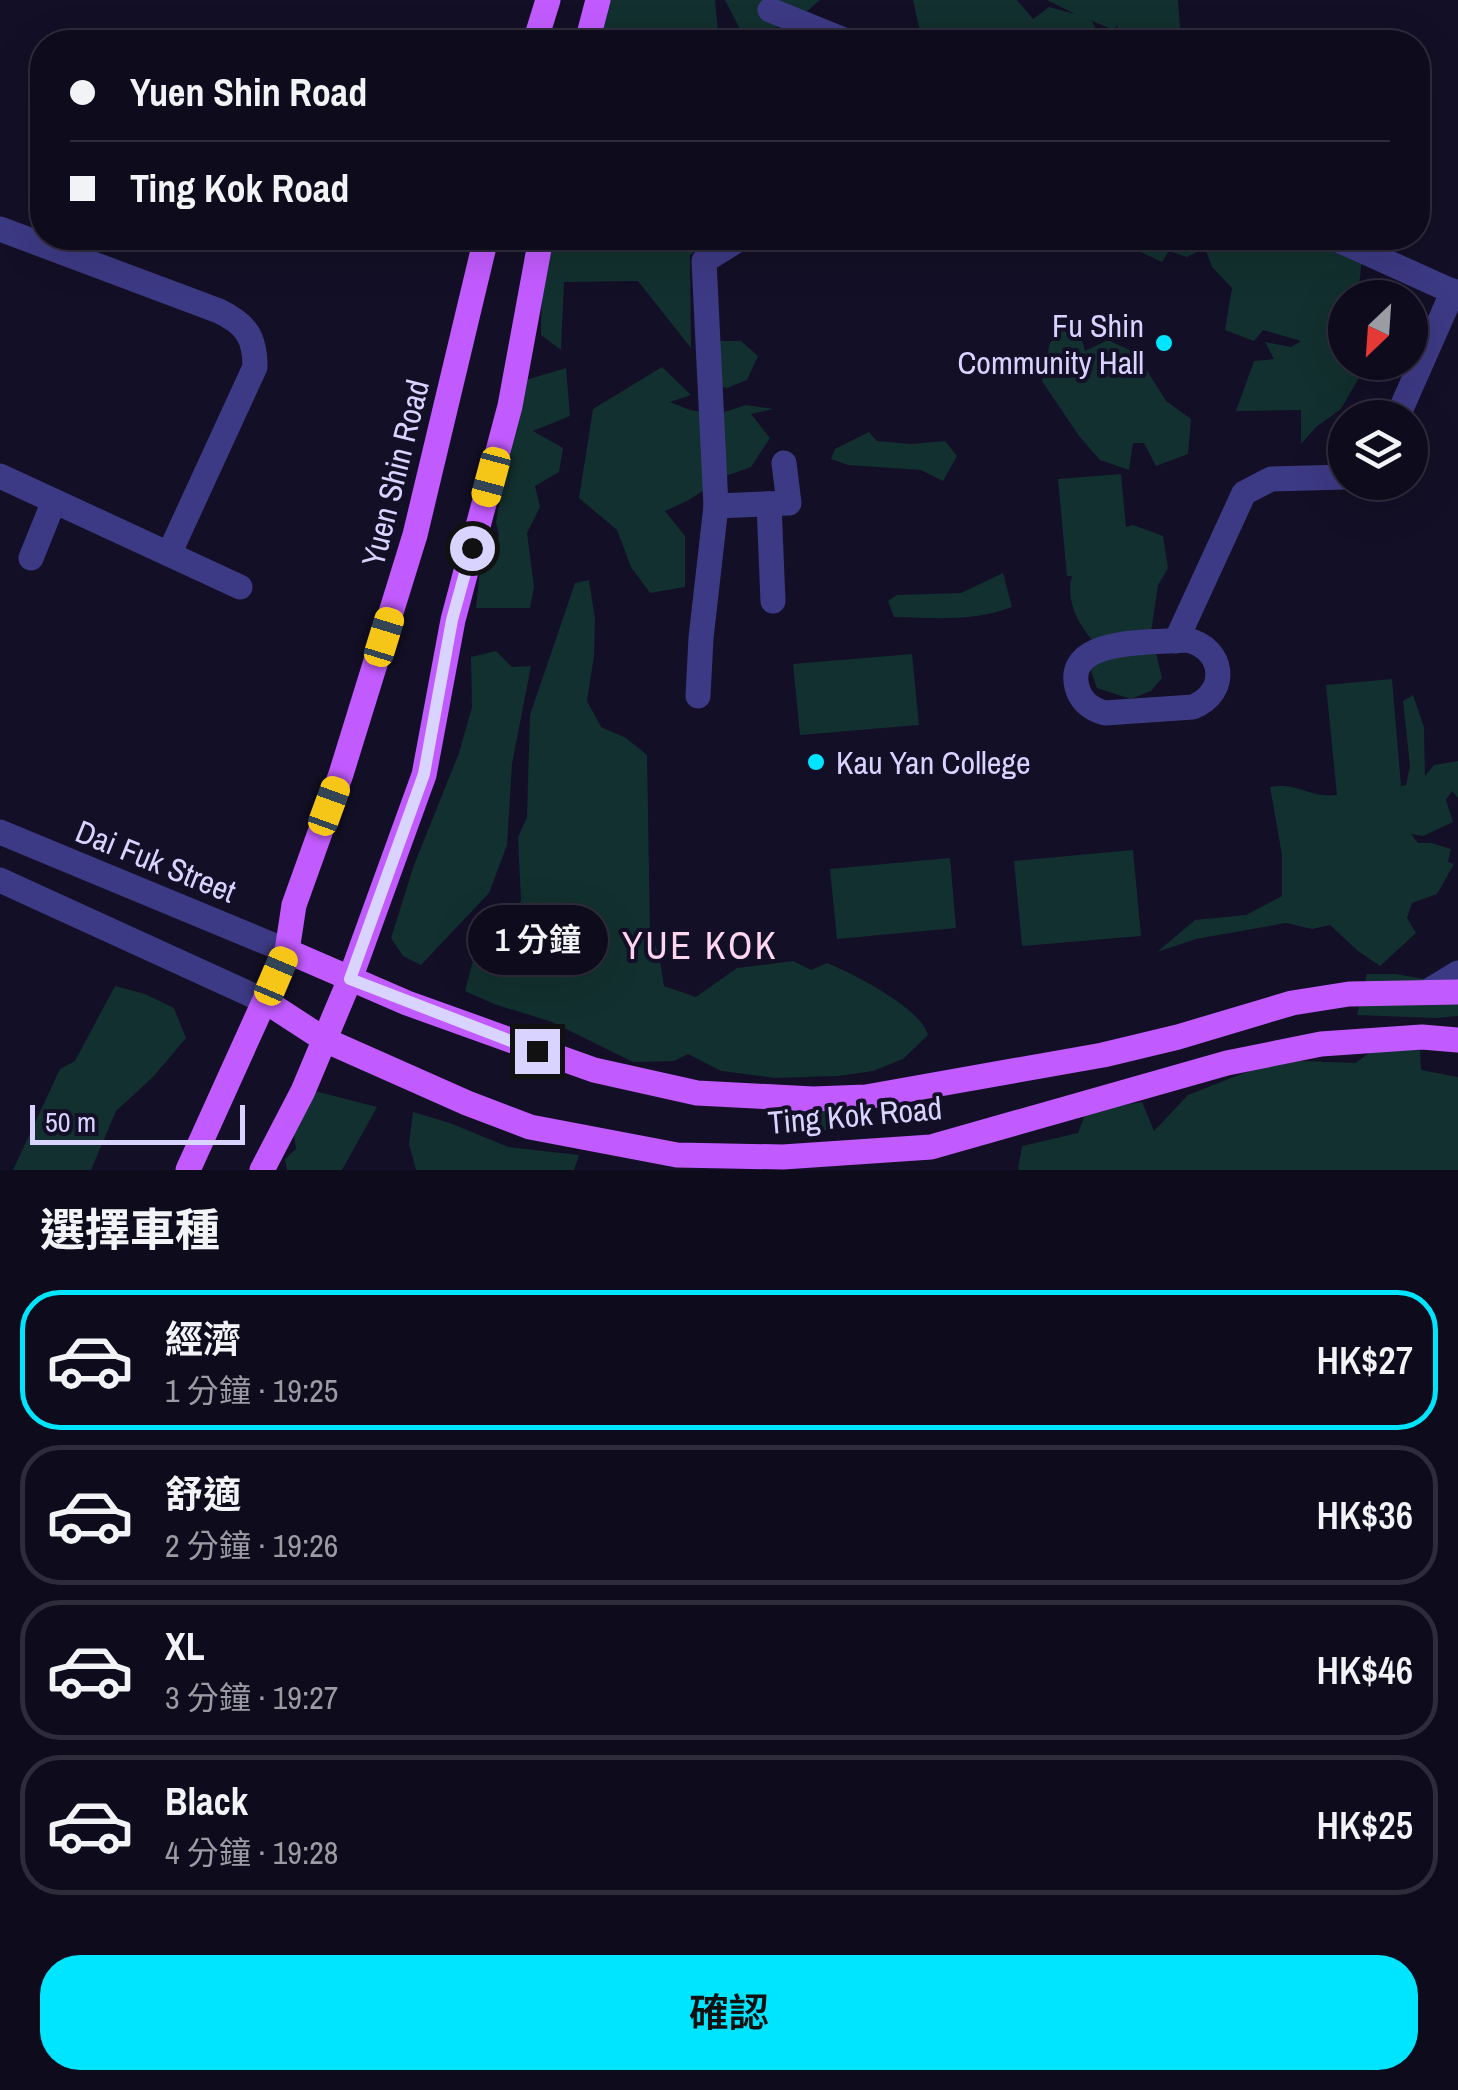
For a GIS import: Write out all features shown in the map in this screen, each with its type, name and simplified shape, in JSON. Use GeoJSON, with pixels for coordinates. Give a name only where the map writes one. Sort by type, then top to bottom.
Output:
{"type":"FeatureCollection","features":[{"type":"Feature","properties":{"kind":"main road"},"geometry":{"type":"LineString","coordinates":[[539,30],[548,0]]}},
{"type":"Feature","properties":{"kind":"main road"},"geometry":{"type":"LineString","coordinates":[[589,30],[598,0]]}},
{"type":"Feature","properties":{"kind":"main road","name":"Yuen Shin Road"},"geometry":{"type":"LineString","coordinates":[[287,951],[294,905],[341,774],[415,535],[483,250]]}},
{"type":"Feature","properties":{"kind":"main road"},"geometry":{"type":"LineString","coordinates":[[262,1170],[350,979],[424,774],[452,620],[510,406],[540,250]]}},
{"type":"Feature","properties":{"kind":"main road"},"geometry":{"type":"LineString","coordinates":[[188,1170],[287,951]]}},
{"type":"Feature","properties":{"kind":"main road","name":"Ting Kok Road"},"geometry":{"type":"LineString","coordinates":[[287,951],[508,1042],[594,1070],[697,1093],[813,1099],[866,1098],[1103,1055],[1292,1003],[1349,994],[1458,992]]}},
{"type":"Feature","properties":{"kind":"main road","name":"Ting Kok Road"},"geometry":{"type":"LineString","coordinates":[[265,1001],[325,1040],[466,1103],[530,1126],[677,1155],[748,1163],[932,1147],[1227,1063],[1320,1044],[1422,1037],[1458,1040]]}},
{"type":"Feature","properties":{"kind":"street"},"geometry":{"type":"LineString","coordinates":[[770,10],[815,30]]}},
{"type":"Feature","properties":{"kind":"street"},"geometry":{"type":"LineString","coordinates":[[0,229],[30,240]]}},
{"type":"Feature","properties":{"kind":"street"},"geometry":{"type":"LineString","coordinates":[[55,250],[219,312],[240,322],[250,334],[255,368],[169,554]]}},
{"type":"Feature","properties":{"kind":"street"},"geometry":{"type":"LineString","coordinates":[[698,696],[716,506],[704,261],[722,250]]}},
{"type":"Feature","properties":{"kind":"street"},"geometry":{"type":"LineString","coordinates":[[1361,250],[1455,292],[1404,400]]}},
{"type":"Feature","properties":{"kind":"street"},"geometry":{"type":"LineString","coordinates":[[716,506],[790,502],[784,464]]}},
{"type":"Feature","properties":{"kind":"street"},"geometry":{"type":"LineString","coordinates":[[0,476],[240,587]]}},
{"type":"Feature","properties":{"kind":"street"},"geometry":{"type":"LineString","coordinates":[[1176,641],[1244,493],[1271,478],[1328,476]]}},
{"type":"Feature","properties":{"kind":"street"},"geometry":{"type":"LineString","coordinates":[[31,558],[54,501]]}},
{"type":"Feature","properties":{"kind":"street"},"geometry":{"type":"LineString","coordinates":[[769,504],[773,601]]}},
{"type":"Feature","properties":{"kind":"street"},"geometry":{"type":"LineString","coordinates":[[1187,640],[1207,648],[1219,666],[1216,688],[1204,703],[1105,714],[1081,698],[1077,670],[1089,653],[1108,647],[1176,641],[1187,640]]}},
{"type":"Feature","properties":{"kind":"street","name":"Dai Fuk Street"},"geometry":{"type":"LineString","coordinates":[[0,832],[287,951]]}},
{"type":"Feature","properties":{"kind":"street"},"geometry":{"type":"LineString","coordinates":[[0,880],[265,1001]]}},
{"type":"Feature","properties":{"kind":"street"},"geometry":{"type":"LineString","coordinates":[[1427,992],[1458,973]]}},
{"type":"Feature","properties":{"kind":"green space"},"geometry":{"type":"Polygon","coordinates":[[[602,0],[715,0],[718,30],[594,30],[602,0]]]}},
{"type":"Feature","properties":{"kind":"green space"},"geometry":{"type":"Polygon","coordinates":[[[725,0],[820,0],[792,24],[740,30],[725,0]]]}},
{"type":"Feature","properties":{"kind":"green space"},"geometry":{"type":"Polygon","coordinates":[[[913,0],[1017,0],[1033,19],[1049,7],[1075,14],[1047,0],[1178,0],[1180,28],[1118,30],[1117,25],[1114,30],[1092,21],[1096,30],[919,27],[913,0]]]}},
{"type":"Feature","properties":{"kind":"green space"},"geometry":{"type":"Polygon","coordinates":[[[547,250],[698,250],[690,255],[691,348],[638,281],[564,282],[561,350],[541,335],[542,275],[547,250]]]}},
{"type":"Feature","properties":{"kind":"green space"},"geometry":{"type":"Polygon","coordinates":[[[1136,250],[1201,250],[1187,257],[1169,251],[1162,262],[1136,250]]]}},
{"type":"Feature","properties":{"kind":"green space"},"geometry":{"type":"Polygon","coordinates":[[[1206,250],[1354,250],[1362,257],[1360,280],[1328,280],[1328,380],[1358,380],[1346,400],[1328,400],[1328,418],[1301,444],[1301,410],[1236,411],[1254,361],[1274,359],[1265,342],[1291,347],[1301,341],[1263,330],[1254,341],[1225,330],[1232,288],[1212,267],[1206,250]]]}},
{"type":"Feature","properties":{"kind":"green space"},"geometry":{"type":"Polygon","coordinates":[[[1075,316],[1085,351],[1108,340],[1136,353],[1166,401],[1191,419],[1188,454],[1156,466],[1144,443],[1133,443],[1129,470],[1100,460],[1079,436],[1042,381],[1050,343],[1075,316]]]}},
{"type":"Feature","properties":{"kind":"green space"},"geometry":{"type":"Polygon","coordinates":[[[716,341],[741,341],[758,356],[747,380],[727,388],[704,384],[716,341]]]}},
{"type":"Feature","properties":{"kind":"green space"},"geometry":{"type":"Polygon","coordinates":[[[662,367],[691,395],[670,402],[690,410],[718,414],[746,405],[773,409],[751,414],[770,438],[751,467],[726,476],[665,511],[685,536],[685,587],[650,593],[631,567],[617,530],[579,498],[593,409],[662,367]]]}},
{"type":"Feature","properties":{"kind":"green space"},"geometry":{"type":"Polygon","coordinates":[[[566,368],[570,416],[533,431],[563,448],[559,472],[535,486],[540,507],[527,533],[534,587],[530,608],[476,608],[481,560],[499,536],[496,522],[504,452],[526,380],[566,368]]]}},
{"type":"Feature","properties":{"kind":"green space"},"geometry":{"type":"Polygon","coordinates":[[[869,432],[877,441],[945,441],[957,456],[943,481],[921,470],[848,465],[831,459],[835,449],[869,432]]]}},
{"type":"Feature","properties":{"kind":"green space"},"geometry":{"type":"Polygon","coordinates":[[[1121,474],[1126,527],[1133,525],[1163,536],[1168,568],[1158,585],[1151,632],[1162,678],[1151,691],[1131,699],[1097,688],[1090,668],[1094,642],[1078,620],[1072,603],[1072,576],[1067,576],[1058,479],[1121,474]]]}},
{"type":"Feature","properties":{"kind":"green space"},"geometry":{"type":"Polygon","coordinates":[[[1003,573],[1012,607],[997,612],[954,618],[894,617],[888,601],[897,595],[961,593],[1003,573]]]}},
{"type":"Feature","properties":{"kind":"green space"},"geometry":{"type":"Polygon","coordinates":[[[589,580],[595,619],[587,701],[601,727],[626,738],[647,755],[650,932],[664,986],[696,997],[737,968],[793,961],[811,970],[827,963],[885,993],[923,1025],[928,1035],[903,1059],[873,1071],[775,1078],[721,1071],[688,1054],[674,1061],[633,1062],[552,1022],[465,991],[477,945],[521,901],[518,837],[527,817],[530,715],[575,583],[589,580]]]}},
{"type":"Feature","properties":{"kind":"green space"},"geometry":{"type":"Polygon","coordinates":[[[496,651],[512,667],[531,666],[512,764],[507,845],[489,893],[421,965],[403,956],[391,938],[414,865],[459,753],[472,707],[471,657],[496,651]]]}},
{"type":"Feature","properties":{"kind":"green space"},"geometry":{"type":"Polygon","coordinates":[[[912,654],[919,725],[800,735],[793,664],[912,654]]]}},
{"type":"Feature","properties":{"kind":"green space"},"geometry":{"type":"Polygon","coordinates":[[[1392,679],[1401,786],[1406,785],[1410,766],[1403,701],[1413,695],[1424,727],[1425,776],[1434,765],[1458,761],[1458,798],[1452,791],[1446,800],[1453,822],[1423,836],[1411,834],[1418,843],[1451,849],[1448,862],[1454,864],[1437,894],[1412,903],[1407,918],[1416,933],[1380,966],[1330,925],[1312,929],[1286,923],[1196,939],[1157,952],[1195,920],[1246,915],[1282,896],[1282,855],[1270,787],[1337,795],[1326,685],[1392,679]]]}},
{"type":"Feature","properties":{"kind":"green space"},"geometry":{"type":"Polygon","coordinates":[[[1133,850],[1141,936],[1022,946],[1014,861],[1133,850]]]}},
{"type":"Feature","properties":{"kind":"green space"},"geometry":{"type":"Polygon","coordinates":[[[950,858],[956,928],[837,939],[830,869],[950,858]]]}},
{"type":"Feature","properties":{"kind":"green space"},"geometry":{"type":"Polygon","coordinates":[[[1367,974],[1396,974],[1458,985],[1458,1016],[1357,1015],[1367,974]]]}},
{"type":"Feature","properties":{"kind":"green space"},"geometry":{"type":"Polygon","coordinates":[[[115,986],[174,1008],[186,1038],[153,1077],[116,1111],[91,1170],[13,1170],[60,1069],[75,1061],[115,986]]]}},
{"type":"Feature","properties":{"kind":"green space"},"geometry":{"type":"Polygon","coordinates":[[[1378,1047],[1420,1047],[1421,1070],[1458,1077],[1458,1170],[1018,1170],[1022,1146],[1078,1133],[1086,1112],[1142,1102],[1154,1131],[1188,1095],[1277,1060],[1355,1063],[1378,1047]]]}},
{"type":"Feature","properties":{"kind":"green space"},"geometry":{"type":"Polygon","coordinates":[[[863,1085],[871,1110],[864,1124],[809,1133],[799,1111],[863,1085]]]}},
{"type":"Feature","properties":{"kind":"green space"},"geometry":{"type":"Polygon","coordinates":[[[315,1091],[377,1107],[342,1170],[287,1170],[285,1159],[296,1149],[293,1129],[315,1091]]]}},
{"type":"Feature","properties":{"kind":"green space"},"geometry":{"type":"Polygon","coordinates":[[[413,1112],[508,1147],[579,1155],[574,1170],[416,1170],[409,1144],[413,1112]]]}},
{"type":"Feature","properties":{"kind":"place","name":"Fu Shin Community Hall"},"geometry":{"type":"Point","coordinates":[1164,343]}},
{"type":"Feature","properties":{"kind":"place","name":"Kau Yan College"},"geometry":{"type":"Point","coordinates":[816,762]}},
{"type":"Feature","properties":{"kind":"district","name":"YUE KOK"},"geometry":{"type":"Point","coordinates":[700,945]}},
{"type":"Feature","properties":{"kind":"route"},"geometry":{"type":"LineString","coordinates":[[472,548],[452,620],[424,774],[350,979],[537,1051]]}}]}
